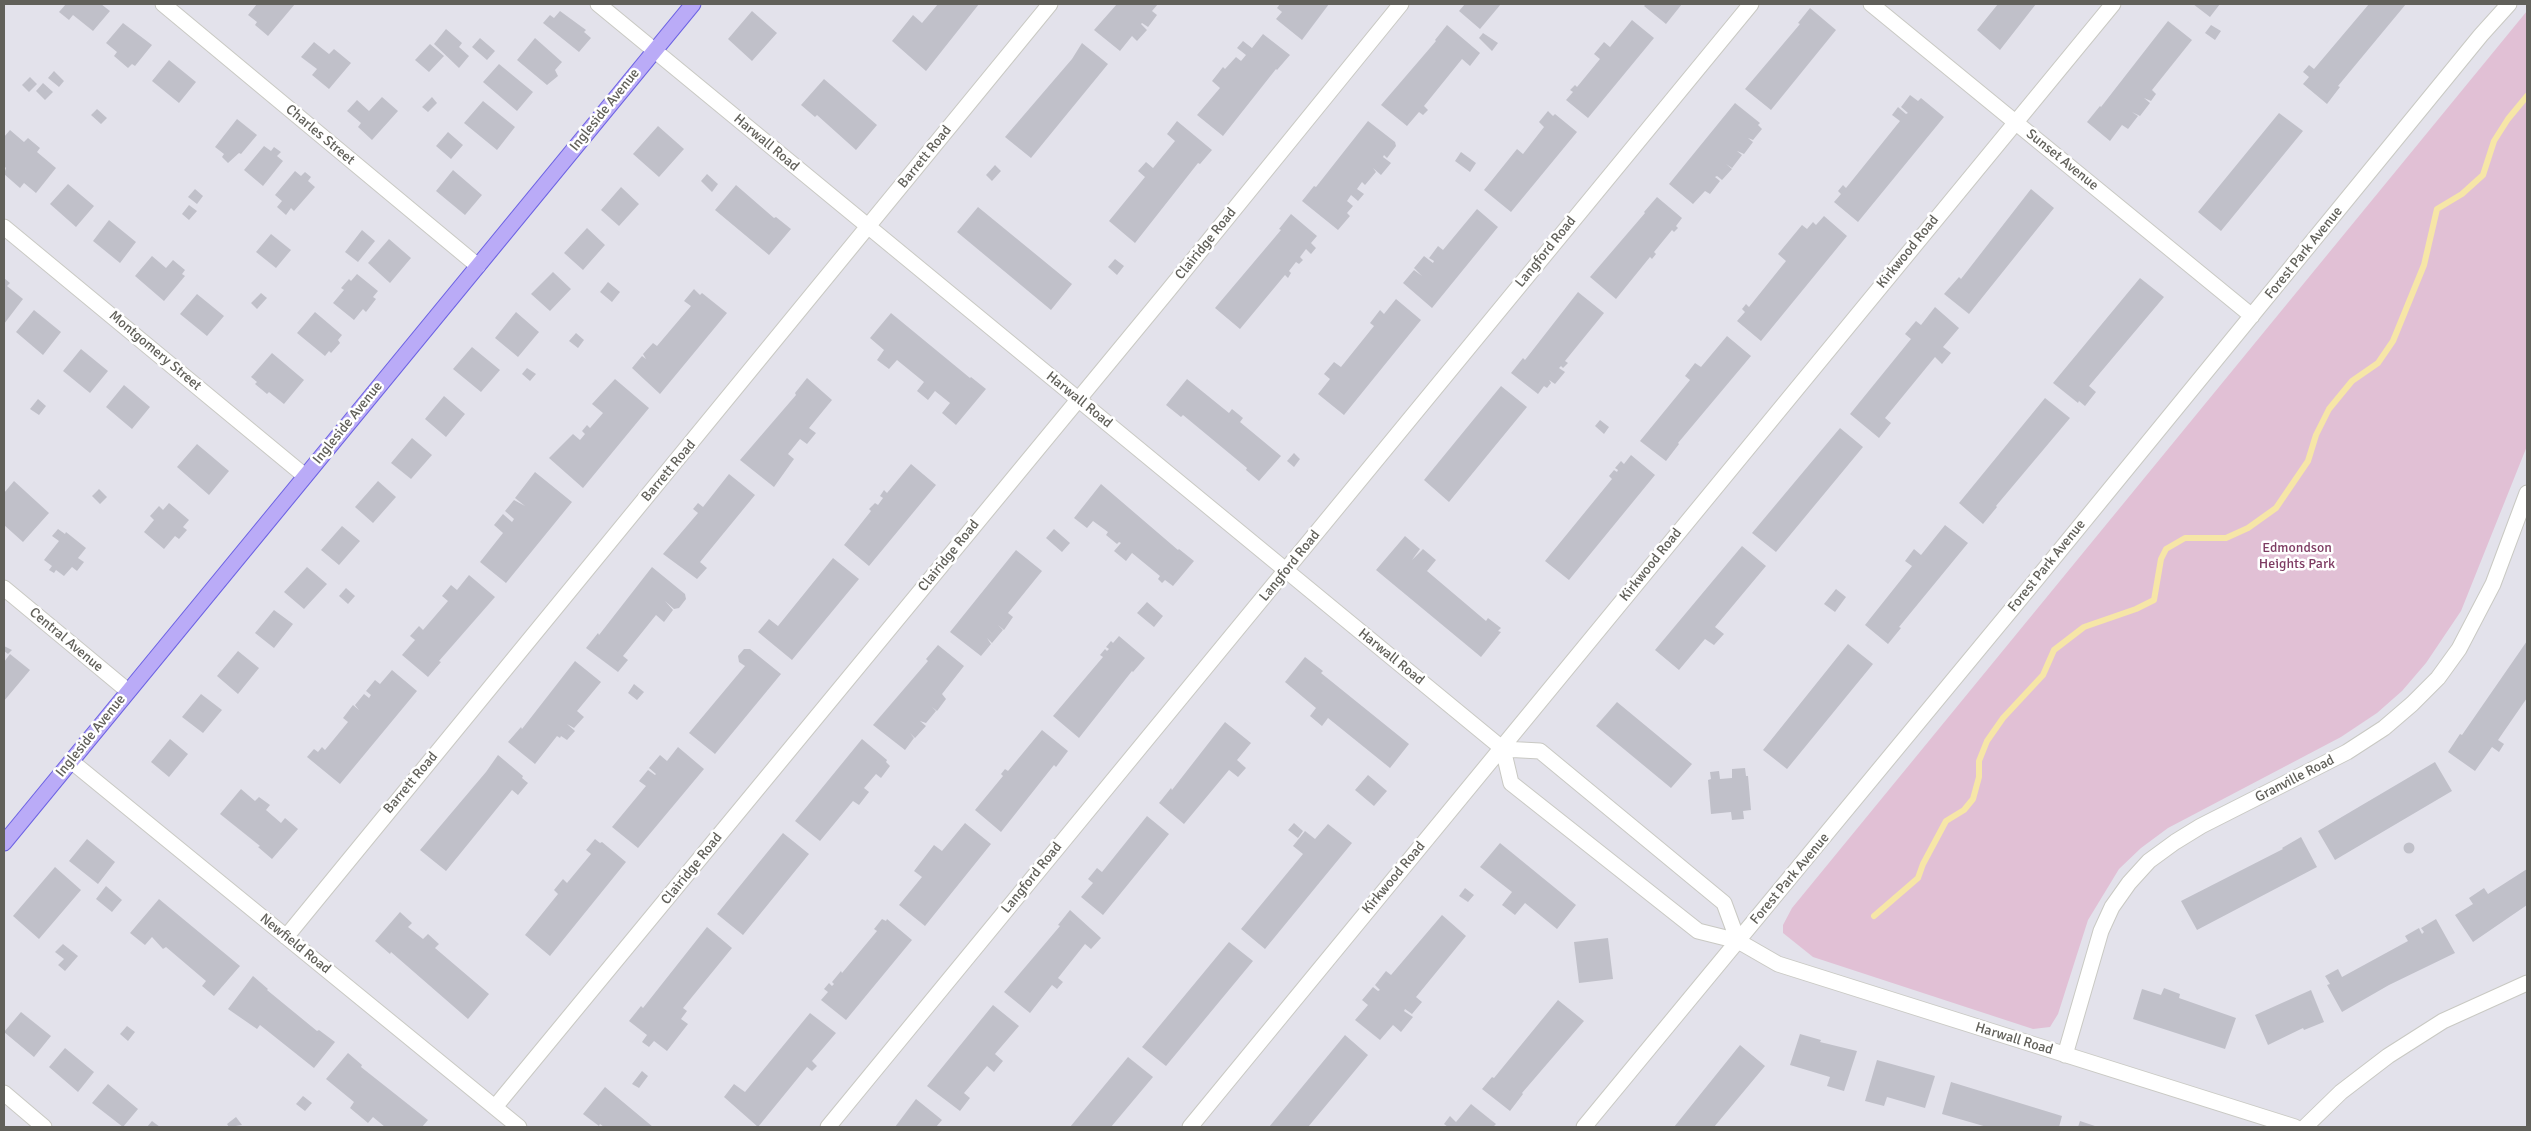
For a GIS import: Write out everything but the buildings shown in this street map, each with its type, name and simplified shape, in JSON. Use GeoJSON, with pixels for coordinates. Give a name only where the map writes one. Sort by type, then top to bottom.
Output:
{"type":"FeatureCollection","features":[{"type":"Feature","properties":{"kind":"main road","name":"Ingleside Avenue"},"geometry":{"type":"LineString","coordinates":[[4,843],[693,4]]}},
{"type":"Feature","properties":{"kind":"street","name":"Charles Street"},"geometry":{"type":"LineString","coordinates":[[163,4],[478,266]]}},
{"type":"Feature","properties":{"kind":"street","name":"Harwall Road"},"geometry":{"type":"LineString","coordinates":[[598,4],[1503,749],[1510,782],[1698,931],[1738,941],[1778,964],[2294,1127]]}},
{"type":"Feature","properties":{"kind":"street","name":"Barrett Road"},"geometry":{"type":"LineString","coordinates":[[286,937],[1050,4]]}},
{"type":"Feature","properties":{"kind":"street","name":"Clairidge Road"},"geometry":{"type":"LineString","coordinates":[[495,1107],[1401,4]]}},
{"type":"Feature","properties":{"kind":"street","name":"Langford Road"},"geometry":{"type":"LineString","coordinates":[[828,1127],[1751,4]]}},
{"type":"Feature","properties":{"kind":"street","name":"Sunset Avenue"},"geometry":{"type":"LineString","coordinates":[[1871,4],[2252,316]]}},
{"type":"Feature","properties":{"kind":"street","name":"Kirkwood Road"},"geometry":{"type":"LineString","coordinates":[[1190,1127],[1503,749],[1595,632],[2113,4]]}},
{"type":"Feature","properties":{"kind":"street","name":"Forest Park Avenue"},"geometry":{"type":"LineString","coordinates":[[1584,1127],[2252,316],[2469,49],[2509,4]]}},
{"type":"Feature","properties":{"kind":"street","name":"Montgomery Street"},"geometry":{"type":"LineString","coordinates":[[4,227],[305,476]]}},
{"type":"Feature","properties":{"kind":"street","name":"Granville Road"},"geometry":{"type":"LineString","coordinates":[[2065,1055],[2101,931],[2112,906],[2129,883],[2149,861],[2175,842],[2201,826],[2347,752],[2384,728],[2412,704],[2438,678],[2459,649],[2492,584],[2527,493]]}},
{"type":"Feature","properties":{"kind":"street","name":"Central Avenue"},"geometry":{"type":"LineString","coordinates":[[4,588],[128,691]]}},
{"type":"Feature","properties":{"kind":"street"},"geometry":{"type":"LineString","coordinates":[[1503,749],[1540,750],[1724,903],[1738,941]]}},
{"type":"Feature","properties":{"kind":"street","name":"Newfield Road"},"geometry":{"type":"LineString","coordinates":[[71,761],[519,1127]]}},
{"type":"Feature","properties":{"kind":"street"},"geometry":{"type":"LineString","coordinates":[[2305,1127],[2341,1092],[2388,1056],[2444,1022],[2527,983]]}},
{"type":"Feature","properties":{"kind":"street"},"geometry":{"type":"LineString","coordinates":[[4,1093],[44,1127]]}},
{"type":"Feature","properties":{"kind":"green space","name":"Edmondson Heights Park"},"geometry":{"type":"Polygon","coordinates":[[[2527,11],[2527,446],[2461,611],[2426,663],[2402,691],[2377,713],[2341,737],[2168,828],[2141,848],[2119,869],[2088,920],[2058,1014],[2050,1027],[2033,1029],[1813,957],[1783,933],[1783,925],[1792,908],[2527,11]]]}},
{"type":"Feature","properties":{"kind":"waterway"},"geometry":{"type":"LineString","coordinates":[[1874,916],[1918,878],[1923,864],[1946,821],[1964,810],[1973,799],[1979,777],[1979,761],[1987,741],[2003,718],[2043,675],[2054,650],[2084,627],[2136,609],[2154,600],[2161,559],[2166,549],[2185,538],[2226,538],[2248,528],[2276,508],[2308,461],[2316,435],[2329,409],[2352,381],[2378,363],[2393,341],[2424,265],[2437,209],[2462,194],[2483,175],[2494,141],[2508,119],[2527,96]]}}]}
